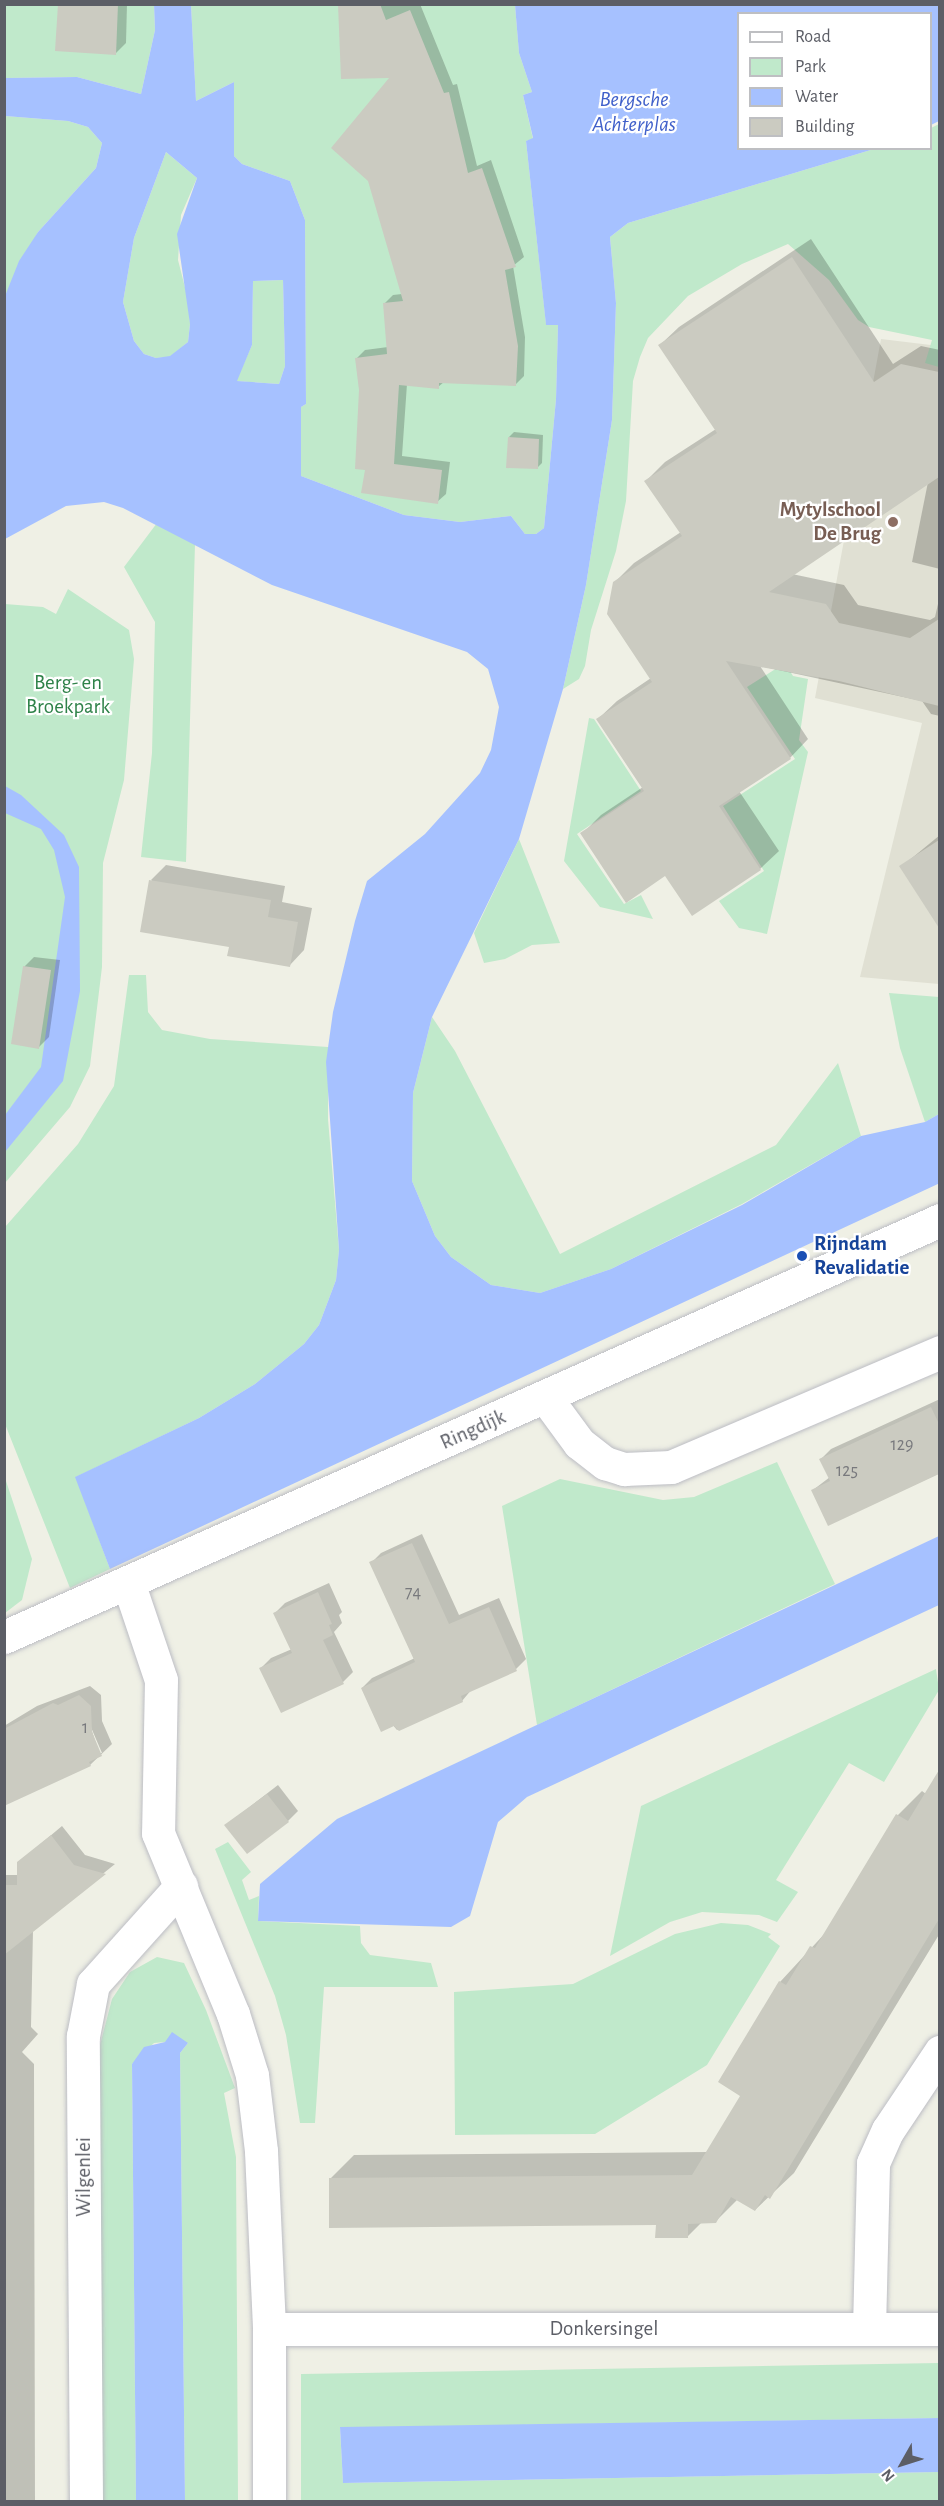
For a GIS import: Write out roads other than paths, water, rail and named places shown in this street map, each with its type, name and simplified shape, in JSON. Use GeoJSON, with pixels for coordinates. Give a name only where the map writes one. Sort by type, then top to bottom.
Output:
{"type":"FeatureCollection","features":[{"type":"Feature","properties":{"kind":"street","name":"Ringdijk"},"geometry":{"type":"LineString","coordinates":[[4,1637],[546,1398],[939,1220]]}},
{"type":"Feature","properties":{"kind":"street"},"geometry":{"type":"LineString","coordinates":[[546,1398],[579,1443],[605,1463],[624,1469],[671,1467],[939,1352]]}},
{"type":"Feature","properties":{"kind":"street"},"geometry":{"type":"LineString","coordinates":[[128,1581],[160,1668],[158,1833],[233,2014],[252,2075],[261,2151],[269,2329],[269,2502]]}},
{"type":"Feature","properties":{"kind":"street","name":"Wilgenlei"},"geometry":{"type":"LineString","coordinates":[[86,2502],[83,2036],[93,1984],[181,1886]]}},
{"type":"Feature","properties":{"kind":"street"},"geometry":{"type":"LineString","coordinates":[[869,2330],[873,2163],[888,2130],[939,2052]]}},
{"type":"Feature","properties":{"kind":"street","name":"Donkersingel"},"geometry":{"type":"LineString","coordinates":[[269,2329],[939,2329]]}},
{"type":"Feature","properties":{"kind":"water","name":"Bergsche Achterplas"},"geometry":{"type":"Polygon","coordinates":[[[154,5],[191,5],[196,101],[234,82],[234,156],[242,164],[290,181],[305,220],[306,404],[301,407],[301,476],[404,515],[460,522],[511,516],[525,534],[536,534],[544,528],[556,399],[558,325],[546,325],[526,141],[533,138],[523,95],[532,92],[519,53],[515,5],[939,5],[939,121],[932,124],[932,12],[737,12],[737,150],[871,150],[628,223],[610,237],[616,303],[612,420],[586,585],[563,689],[519,839],[432,1017],[413,1093],[412,1181],[435,1236],[451,1257],[491,1285],[540,1293],[611,1269],[742,1205],[861,1136],[925,1122],[939,1114],[940,1183],[110,1569],[75,1477],[199,1418],[255,1384],[304,1344],[319,1325],[336,1280],[339,1250],[326,1062],[333,1012],[355,921],[367,881],[425,834],[480,773],[491,750],[499,707],[488,669],[467,652],[272,585],[123,508],[104,502],[66,506],[5,539],[5,296],[19,261],[38,232],[96,168],[102,143],[88,127],[68,121],[5,116],[5,78],[77,77],[141,94],[155,30],[154,5]],[[166,152],[134,238],[123,302],[134,341],[144,354],[156,358],[170,356],[188,342],[190,324],[177,234],[197,178],[166,152]],[[283,280],[253,281],[252,345],[237,381],[279,384],[285,366],[283,280]]]}},
{"type":"Feature","properties":{"kind":"water"},"geometry":{"type":"Polygon","coordinates":[[[5,786],[21,795],[64,835],[79,867],[80,991],[63,1081],[5,1152],[5,1115],[41,1067],[65,897],[54,850],[41,829],[5,813],[5,786]]]}},
{"type":"Feature","properties":{"kind":"water"},"geometry":{"type":"Polygon","coordinates":[[[939,1536],[939,1605],[527,1797],[498,1822],[470,1916],[451,1927],[258,1921],[260,1884],[337,1819],[939,1536]]]}},
{"type":"Feature","properties":{"kind":"water"},"geometry":{"type":"Polygon","coordinates":[[[172,2032],[188,2043],[180,2053],[185,2501],[136,2501],[132,2064],[144,2047],[165,2042],[172,2032]]]}},
{"type":"Feature","properties":{"kind":"water"},"geometry":{"type":"Polygon","coordinates":[[[939,2418],[939,2472],[343,2483],[340,2427],[939,2418]]]}},
{"type":"Feature","properties":{"kind":"place","name":"Mytylschool De Brug"},"geometry":{"type":"Point","coordinates":[893,522]}},
{"type":"Feature","properties":{"kind":"place","name":"Rijndam Revalidatie"},"geometry":{"type":"Point","coordinates":[802,1256]}},
{"type":"Feature","properties":{"kind":"park label","name":"Berg- en Broekpark"},"geometry":{"type":"Point","coordinates":[68,695]}}]}
